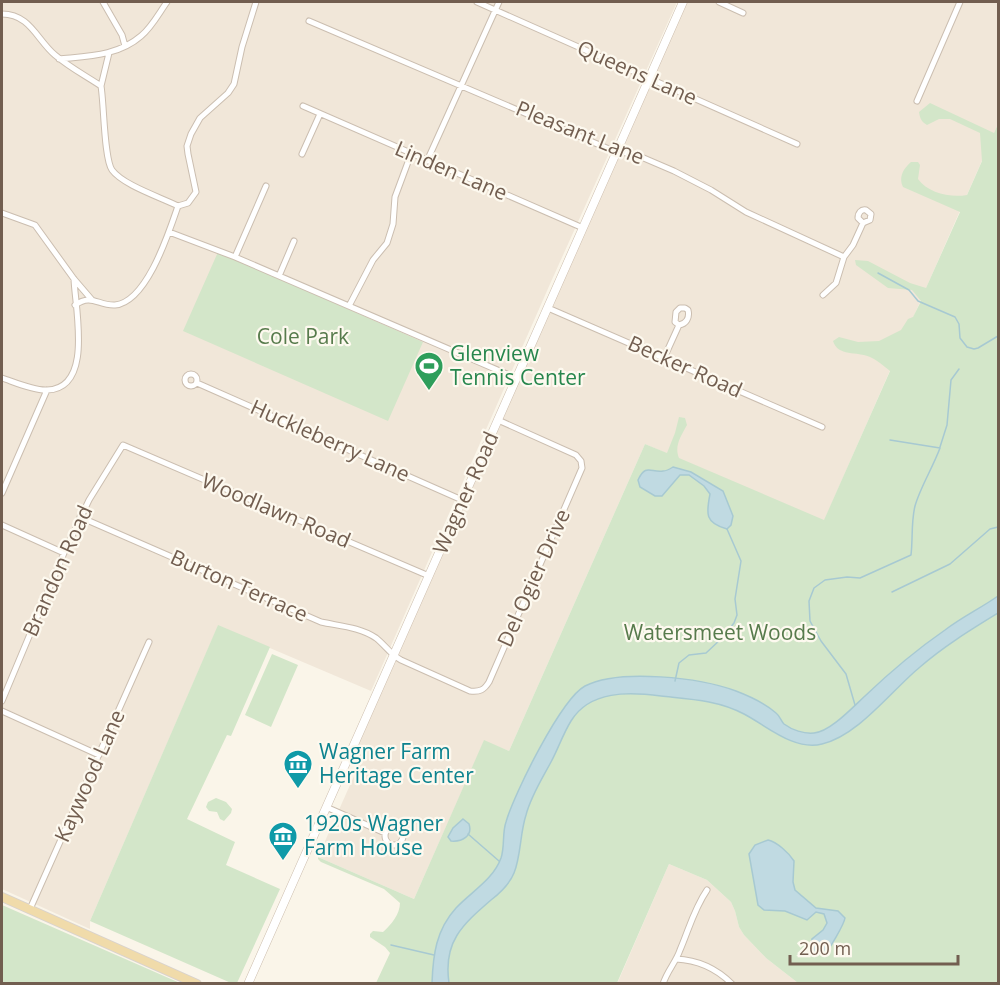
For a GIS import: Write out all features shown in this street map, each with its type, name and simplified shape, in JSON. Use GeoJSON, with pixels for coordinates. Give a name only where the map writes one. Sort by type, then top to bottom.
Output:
{"type":"FeatureCollection","features":[{"type":"Feature","properties":{"kind":"main road"},"geometry":{"type":"LineString","coordinates":[[2,897],[197,984]]}},
{"type":"Feature","properties":{"kind":"street"},"geometry":{"type":"LineString","coordinates":[[103,2],[122,35],[125,46]]}},
{"type":"Feature","properties":{"kind":"street"},"geometry":{"type":"LineString","coordinates":[[59,58],[109,53],[125,46],[141,36],[167,2]]}},
{"type":"Feature","properties":{"kind":"street"},"geometry":{"type":"LineString","coordinates":[[109,53],[101,86],[107,155],[111,169],[117,176],[129,183],[178,206],[188,203],[196,192],[187,146],[191,134],[200,118],[228,93],[234,84],[242,47],[256,2]]}},
{"type":"Feature","properties":{"kind":"street","name":"Queens Lane"},"geometry":{"type":"LineString","coordinates":[[477,2],[797,144]]}},
{"type":"Feature","properties":{"kind":"street"},"geometry":{"type":"LineString","coordinates":[[427,161],[499,2]]}},
{"type":"Feature","properties":{"kind":"street","name":"Wagner Road"},"geometry":{"type":"LineString","coordinates":[[248,984],[683,2]]}},
{"type":"Feature","properties":{"kind":"street"},"geometry":{"type":"LineString","coordinates":[[719,2],[744,13]]}},
{"type":"Feature","properties":{"kind":"street"},"geometry":{"type":"LineString","coordinates":[[916,101],[960,2]]}},
{"type":"Feature","properties":{"kind":"street"},"geometry":{"type":"LineString","coordinates":[[2,14],[10,14],[30,26],[46,47],[59,58],[101,86]]}},
{"type":"Feature","properties":{"kind":"street","name":"Pleasant Lane"},"geometry":{"type":"LineString","coordinates":[[309,21],[609,148],[639,156],[684,176],[746,212],[844,258]]}},
{"type":"Feature","properties":{"kind":"street","name":"Linden Lane"},"geometry":{"type":"LineString","coordinates":[[303,106],[583,228]]}},
{"type":"Feature","properties":{"kind":"street"},"geometry":{"type":"LineString","coordinates":[[302,154],[320,114]]}},
{"type":"Feature","properties":{"kind":"street"},"geometry":{"type":"LineString","coordinates":[[349,306],[373,260],[387,243],[393,224],[395,197],[411,154]]}},
{"type":"Feature","properties":{"kind":"street"},"geometry":{"type":"LineString","coordinates":[[235,257],[266,186]]}},
{"type":"Feature","properties":{"kind":"street"},"geometry":{"type":"LineString","coordinates":[[75,305],[85,299],[114,305],[132,298],[146,281],[169,232],[178,206]]}},
{"type":"Feature","properties":{"kind":"street"},"geometry":{"type":"LineString","coordinates":[[2,213],[35,225],[92,300]]}},
{"type":"Feature","properties":{"kind":"street"},"geometry":{"type":"LineString","coordinates":[[823,295],[836,283],[844,258],[853,245],[863,222]]}},
{"type":"Feature","properties":{"kind":"street"},"geometry":{"type":"LineString","coordinates":[[169,232],[235,257],[516,378]]}},
{"type":"Feature","properties":{"kind":"street"},"geometry":{"type":"LineString","coordinates":[[279,276],[294,241]]}},
{"type":"Feature","properties":{"kind":"street"},"geometry":{"type":"LineString","coordinates":[[2,378],[47,390],[66,382],[75,367],[80,347],[74,279]]}},
{"type":"Feature","properties":{"kind":"street","name":"Becker Road"},"geometry":{"type":"LineString","coordinates":[[548,308],[822,427]]}},
{"type":"Feature","properties":{"kind":"street"},"geometry":{"type":"LineString","coordinates":[[664,358],[679,325]]}},
{"type":"Feature","properties":{"kind":"street","name":"Huckleberry Lane"},"geometry":{"type":"LineString","coordinates":[[197,383],[462,500]]}},
{"type":"Feature","properties":{"kind":"street"},"geometry":{"type":"LineString","coordinates":[[2,493],[47,390]]}},
{"type":"Feature","properties":{"kind":"street","name":"Del Ogier Drive"},"geometry":{"type":"LineString","coordinates":[[393,656],[476,692],[486,687],[581,473],[582,464],[576,455],[498,420]]}},
{"type":"Feature","properties":{"kind":"street","name":"Brandon Road"},"geometry":{"type":"LineString","coordinates":[[2,701],[80,517],[123,445]]}},
{"type":"Feature","properties":{"kind":"street","name":"Woodlawn Road"},"geometry":{"type":"LineString","coordinates":[[123,445],[429,576]]}},
{"type":"Feature","properties":{"kind":"street","name":"Burton Terrace"},"geometry":{"type":"LineString","coordinates":[[80,517],[321,622],[355,628],[373,636],[386,646],[393,656]]}},
{"type":"Feature","properties":{"kind":"street"},"geometry":{"type":"LineString","coordinates":[[2,525],[64,553]]}},
{"type":"Feature","properties":{"kind":"street","name":"Kaywood Lane"},"geometry":{"type":"LineString","coordinates":[[30,909],[148,642]]}},
{"type":"Feature","properties":{"kind":"street"},"geometry":{"type":"LineString","coordinates":[[2,711],[99,755]]}},
{"type":"Feature","properties":{"kind":"street"},"geometry":{"type":"LineString","coordinates":[[326,807],[385,833]]}},
{"type":"Feature","properties":{"kind":"street"},"geometry":{"type":"LineString","coordinates":[[663,984],[676,959],[689,922],[707,890]]}},
{"type":"Feature","properties":{"kind":"street"},"geometry":{"type":"LineString","coordinates":[[676,959],[705,965],[723,975],[732,984]]}},
{"type":"Feature","properties":{"kind":"shaded area"},"geometry":{"type":"Polygon","coordinates":[[[2,2],[677,2],[371,691],[218,626],[90,921],[90,929],[2,889],[2,2]]]}},
{"type":"Feature","properties":{"kind":"shaded area"},"geometry":{"type":"Polygon","coordinates":[[[687,2],[998,2],[998,124],[824,521],[645,444],[509,751],[484,741],[414,899],[318,857],[358,767],[349,763],[687,2]]]}},
{"type":"Feature","properties":{"kind":"shaded area"},"geometry":{"type":"Polygon","coordinates":[[[669,864],[707,880],[731,902],[744,935],[766,958],[798,983],[617,984],[669,864]]]}},
{"type":"Feature","properties":{"kind":"green space","name":"Watersmeet Woods"},"geometry":{"type":"Polygon","coordinates":[[[930,103],[994,133],[998,124],[998,983],[798,983],[766,958],[744,935],[731,902],[707,880],[669,864],[617,983],[376,983],[390,953],[370,937],[370,934],[373,931],[383,932],[392,923],[400,903],[384,889],[321,862],[318,857],[414,899],[484,740],[509,751],[645,444],[667,453],[679,417],[685,418],[687,425],[678,445],[679,458],[824,520],[890,371],[870,357],[843,352],[835,346],[833,341],[839,337],[858,342],[879,341],[901,330],[908,319],[913,317],[921,301],[912,290],[888,288],[856,265],[855,260],[868,261],[910,283],[926,288],[960,212],[903,187],[902,173],[911,162],[918,162],[920,165],[918,179],[927,188],[947,195],[967,195],[982,161],[980,133],[950,119],[939,119],[927,125],[923,121],[919,112],[930,103]]]}},
{"type":"Feature","properties":{"kind":"green space","name":"Cole Park"},"geometry":{"type":"Polygon","coordinates":[[[218,252],[423,342],[388,421],[183,331],[218,252]]]}},
{"type":"Feature","properties":{"kind":"green space"},"geometry":{"type":"Polygon","coordinates":[[[218,625],[270,647],[231,736],[227,735],[187,819],[235,842],[226,865],[280,889],[237,983],[231,983],[90,921],[218,625]]]}},
{"type":"Feature","properties":{"kind":"green space"},"geometry":{"type":"Polygon","coordinates":[[[272,654],[298,665],[271,727],[245,715],[272,654]]]}},
{"type":"Feature","properties":{"kind":"green space"},"geometry":{"type":"Polygon","coordinates":[[[216,798],[226,802],[232,809],[224,821],[220,819],[217,812],[209,811],[206,807],[208,802],[216,798]]]}},
{"type":"Feature","properties":{"kind":"green space"},"geometry":{"type":"Polygon","coordinates":[[[2,905],[180,983],[2,983],[2,905]]]}},
{"type":"Feature","properties":{"kind":"water"},"geometry":{"type":"Polygon","coordinates":[[[673,467],[691,472],[723,491],[733,516],[731,525],[727,529],[711,521],[708,512],[710,494],[704,486],[689,475],[680,475],[662,496],[655,496],[640,487],[638,480],[646,470],[664,471],[673,467]]]}},
{"type":"Feature","properties":{"kind":"water"},"geometry":{"type":"Polygon","coordinates":[[[998,596],[998,613],[929,659],[849,732],[822,744],[801,744],[791,741],[734,709],[703,701],[623,694],[599,698],[589,703],[579,711],[565,731],[531,801],[512,877],[498,894],[463,926],[457,936],[449,956],[449,983],[432,983],[437,943],[444,925],[456,908],[493,873],[501,858],[506,822],[528,770],[564,709],[575,694],[585,686],[618,677],[639,676],[703,682],[736,691],[762,703],[794,730],[820,732],[841,718],[914,653],[998,596]]]}},
{"type":"Feature","properties":{"kind":"water"},"geometry":{"type":"Polygon","coordinates":[[[463,819],[469,824],[468,835],[463,839],[451,841],[448,837],[453,828],[463,819]]]}},
{"type":"Feature","properties":{"kind":"water"},"geometry":{"type":"Polygon","coordinates":[[[768,840],[782,848],[794,861],[795,890],[816,908],[838,911],[845,918],[824,954],[815,953],[811,947],[812,939],[823,930],[827,923],[824,914],[816,912],[807,920],[785,911],[764,910],[758,905],[749,854],[755,845],[768,840]]]}},
{"type":"Feature","properties":{"kind":"waterway"},"geometry":{"type":"LineString","coordinates":[[878,273],[909,290],[918,301],[955,317],[959,324],[960,338],[967,347],[978,348],[998,336]]}},
{"type":"Feature","properties":{"kind":"waterway"},"geometry":{"type":"LineString","coordinates":[[940,447],[947,425],[951,380],[959,369]]}},
{"type":"Feature","properties":{"kind":"waterway"},"geometry":{"type":"LineString","coordinates":[[855,705],[846,674],[821,641],[810,621],[809,601],[814,588],[825,580],[860,578],[911,555],[915,506],[940,448],[890,440]]}},
{"type":"Feature","properties":{"kind":"waterway"},"geometry":{"type":"LineString","coordinates":[[892,592],[950,564],[990,529],[998,527]]}},
{"type":"Feature","properties":{"kind":"waterway"},"geometry":{"type":"LineString","coordinates":[[675,681],[679,663],[689,655],[706,653],[721,639],[734,623],[737,615],[735,599],[741,561],[727,529]]}},
{"type":"Feature","properties":{"kind":"waterway"},"geometry":{"type":"LineString","coordinates":[[468,834],[499,861]]}},
{"type":"Feature","properties":{"kind":"waterway"},"geometry":{"type":"LineString","coordinates":[[391,945],[434,955]]}},
{"type":"Feature","properties":{"kind":"place","name":"Glenview Tennis Center"},"geometry":{"type":"Point","coordinates":[429,392]}},
{"type":"Feature","properties":{"kind":"place","name":"Wagner Farm Heritage Center"},"geometry":{"type":"Point","coordinates":[298,790]}},
{"type":"Feature","properties":{"kind":"place","name":"1920s Wagner Farm House"},"geometry":{"type":"Point","coordinates":[283,862]}}]}
